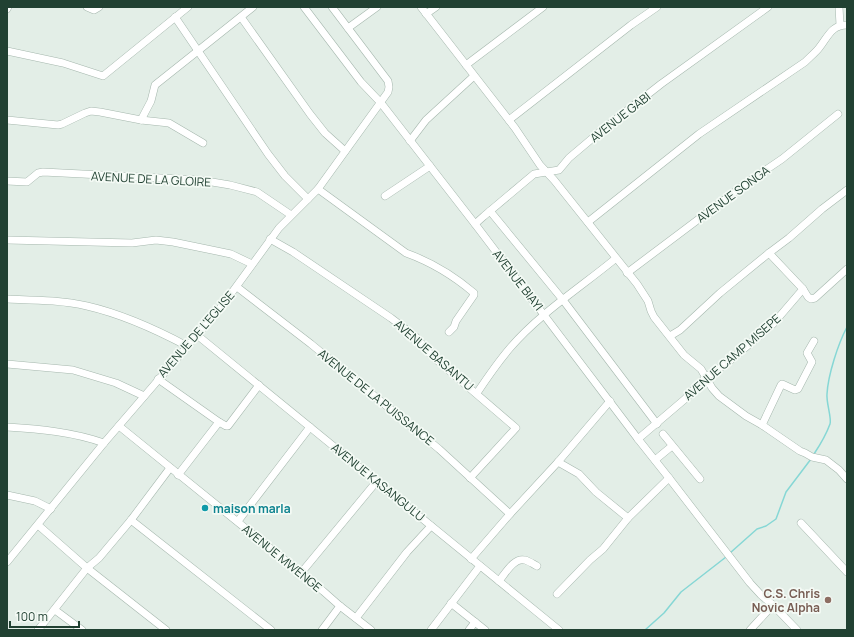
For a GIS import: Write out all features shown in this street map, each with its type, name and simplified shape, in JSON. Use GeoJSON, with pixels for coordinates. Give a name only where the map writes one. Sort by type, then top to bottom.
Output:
{"type":"FeatureCollection","features":[{"type":"Feature","properties":{"kind":"street"},"geometry":{"type":"LineString","coordinates":[[87,7],[94,10],[100,7]]}},
{"type":"Feature","properties":{"kind":"street"},"geometry":{"type":"LineString","coordinates":[[7,52],[63,64],[102,76],[188,7]]}},
{"type":"Feature","properties":{"kind":"street"},"geometry":{"type":"LineString","coordinates":[[141,120],[151,101],[155,85],[253,7]]}},
{"type":"Feature","properties":{"kind":"street","name":"AVENUE BIAYI"},"geometry":{"type":"LineString","coordinates":[[304,7],[361,82],[381,103],[545,314],[638,439],[670,478],[750,583],[797,630]]}},
{"type":"Feature","properties":{"kind":"street"},"geometry":{"type":"LineString","coordinates":[[332,7],[389,84],[388,92],[381,103]]}},
{"type":"Feature","properties":{"kind":"street"},"geometry":{"type":"LineString","coordinates":[[348,28],[377,7]]}},
{"type":"Feature","properties":{"kind":"street"},"geometry":{"type":"LineString","coordinates":[[421,7],[509,120],[533,156],[588,222],[644,295],[654,317],[684,355],[699,366],[712,388],[719,396],[746,416],[800,451],[805,452],[812,457],[826,460],[839,470],[847,479]]}},
{"type":"Feature","properties":{"kind":"street"},"geometry":{"type":"LineString","coordinates":[[426,14],[436,7]]}},
{"type":"Feature","properties":{"kind":"street"},"geometry":{"type":"LineString","coordinates":[[466,65],[543,7]]}},
{"type":"Feature","properties":{"kind":"street"},"geometry":{"type":"LineString","coordinates":[[509,120],[657,7]]}},
{"type":"Feature","properties":{"kind":"street","name":"AVENUE GABI"},"geometry":{"type":"LineString","coordinates":[[475,224],[531,176],[540,172],[559,170],[569,158],[601,131],[661,84],[768,7]]}},
{"type":"Feature","properties":{"kind":"street"},"geometry":{"type":"LineString","coordinates":[[588,222],[699,134],[805,62],[818,49],[832,30],[843,25],[839,7]]}},
{"type":"Feature","properties":{"kind":"street"},"geometry":{"type":"LineString","coordinates":[[176,17],[198,52],[268,154],[285,176],[308,199]]}},
{"type":"Feature","properties":{"kind":"street"},"geometry":{"type":"LineString","coordinates":[[242,17],[310,114],[325,133],[345,152]]}},
{"type":"Feature","properties":{"kind":"street"},"geometry":{"type":"LineString","coordinates":[[410,141],[426,120],[474,76]]}},
{"type":"Feature","properties":{"kind":"street","name":"AVENUE DE L'EGLISE"},"geometry":{"type":"LineString","coordinates":[[8,558],[38,526],[104,443],[237,287],[270,239],[318,189],[381,103]]}},
{"type":"Feature","properties":{"kind":"street"},"geometry":{"type":"LineString","coordinates":[[7,120],[58,125],[91,111],[141,120],[169,123],[204,143]]}},
{"type":"Feature","properties":{"kind":"street","name":"AVENUE SONGA"},"geometry":{"type":"LineString","coordinates":[[627,273],[748,182],[782,159],[838,114]]}},
{"type":"Feature","properties":{"kind":"street"},"geometry":{"type":"LineString","coordinates":[[385,196],[430,166]]}},
{"type":"Feature","properties":{"kind":"street","name":"AVENUE DE LA GLOIRE"},"geometry":{"type":"LineString","coordinates":[[7,181],[27,182],[40,172],[200,180],[230,185],[257,192],[291,216]]}},
{"type":"Feature","properties":{"kind":"street"},"geometry":{"type":"LineString","coordinates":[[318,189],[406,253],[423,259],[454,278],[474,293],[456,321],[454,327],[448,332]]}},
{"type":"Feature","properties":{"kind":"street"},"geometry":{"type":"LineString","coordinates":[[670,336],[680,330],[720,294],[847,190]]}},
{"type":"Feature","properties":{"kind":"street"},"geometry":{"type":"LineString","coordinates":[[490,211],[563,300],[657,424]]}},
{"type":"Feature","properties":{"kind":"street","name":"AVENUE BASANTU"},"geometry":{"type":"LineString","coordinates":[[270,239],[293,252],[391,318],[416,337],[431,355],[516,428],[470,478]]}},
{"type":"Feature","properties":{"kind":"street"},"geometry":{"type":"LineString","coordinates":[[7,240],[132,243],[156,240],[231,254],[252,264]]}},
{"type":"Feature","properties":{"kind":"street"},"geometry":{"type":"LineString","coordinates":[[769,253],[811,299],[815,298],[847,269]]}},
{"type":"Feature","properties":{"kind":"street"},"geometry":{"type":"LineString","coordinates":[[476,393],[509,348],[545,314],[616,259]]}},
{"type":"Feature","properties":{"kind":"street","name":"AVENUE DE LA PUISSANCE"},"geometry":{"type":"LineString","coordinates":[[237,287],[311,344],[439,448],[510,514]]}},
{"type":"Feature","properties":{"kind":"street","name":"AVENUE CAMP MISEPE"},"geometry":{"type":"LineString","coordinates":[[638,439],[685,400],[706,377],[730,361],[773,324],[803,290]]}},
{"type":"Feature","properties":{"kind":"street"},"geometry":{"type":"LineString","coordinates":[[7,299],[77,304],[108,311],[160,331],[187,346]]}},
{"type":"Feature","properties":{"kind":"street","name":"AVENUE KASANGULU"},"geometry":{"type":"LineString","coordinates":[[196,335],[559,630]]}},
{"type":"Feature","properties":{"kind":"street"},"geometry":{"type":"LineString","coordinates":[[762,425],[781,385],[782,384],[795,390],[798,389],[812,362],[807,353],[814,341]]}},
{"type":"Feature","properties":{"kind":"street"},"geometry":{"type":"LineString","coordinates":[[7,364],[73,370],[116,383],[144,396]]}},
{"type":"Feature","properties":{"kind":"street"},"geometry":{"type":"LineString","coordinates":[[158,379],[226,426],[228,426],[259,385]]}},
{"type":"Feature","properties":{"kind":"street"},"geometry":{"type":"LineString","coordinates":[[471,559],[558,462],[580,434],[610,401]]}},
{"type":"Feature","properties":{"kind":"street"},"geometry":{"type":"LineString","coordinates":[[178,475],[219,422]]}},
{"type":"Feature","properties":{"kind":"street","name":"AVENUE MWENGE"},"geometry":{"type":"LineString","coordinates":[[119,426],[371,630]]}},
{"type":"Feature","properties":{"kind":"street"},"geometry":{"type":"LineString","coordinates":[[7,427],[30,428],[91,438],[104,443]]}},
{"type":"Feature","properties":{"kind":"street"},"geometry":{"type":"LineString","coordinates":[[238,521],[310,427]]}},
{"type":"Feature","properties":{"kind":"street"},"geometry":{"type":"LineString","coordinates":[[663,434],[700,479]]}},
{"type":"Feature","properties":{"kind":"street"},"geometry":{"type":"LineString","coordinates":[[655,460],[672,446]]}},
{"type":"Feature","properties":{"kind":"street"},"geometry":{"type":"LineString","coordinates":[[558,462],[579,474],[596,492],[628,518]]}},
{"type":"Feature","properties":{"kind":"street"},"geometry":{"type":"LineString","coordinates":[[38,630],[88,568],[99,558],[131,520],[170,468]]}},
{"type":"Feature","properties":{"kind":"street"},"geometry":{"type":"LineString","coordinates":[[557,594],[590,560],[603,549],[628,518],[670,478]]}},
{"type":"Feature","properties":{"kind":"street"},"geometry":{"type":"LineString","coordinates":[[301,573],[377,481]]}},
{"type":"Feature","properties":{"kind":"street"},"geometry":{"type":"LineString","coordinates":[[7,495],[36,501],[51,509]]}},
{"type":"Feature","properties":{"kind":"street"},"geometry":{"type":"LineString","coordinates":[[131,520],[271,630]]}},
{"type":"Feature","properties":{"kind":"street"},"geometry":{"type":"LineString","coordinates":[[801,523],[847,572]]}},
{"type":"Feature","properties":{"kind":"street"},"geometry":{"type":"LineString","coordinates":[[38,526],[166,630]]}},
{"type":"Feature","properties":{"kind":"street"},"geometry":{"type":"LineString","coordinates":[[356,618],[407,552],[431,526]]}},
{"type":"Feature","properties":{"kind":"street"},"geometry":{"type":"LineString","coordinates":[[499,581],[515,562],[520,559],[537,566]]}},
{"type":"Feature","properties":{"kind":"street"},"geometry":{"type":"LineString","coordinates":[[431,630],[480,566]]}},
{"type":"Feature","properties":{"kind":"street"},"geometry":{"type":"LineString","coordinates":[[451,603],[485,630]]}},
{"type":"Feature","properties":{"kind":"street"},"geometry":{"type":"LineString","coordinates":[[750,630],[773,605]]}},
{"type":"Feature","properties":{"kind":"street"},"geometry":{"type":"LineString","coordinates":[[322,630],[340,606]]}},
{"type":"Feature","properties":{"kind":"street"},"geometry":{"type":"LineString","coordinates":[[55,610],[82,630]]}},
{"type":"Feature","properties":{"kind":"street"},"geometry":{"type":"LineString","coordinates":[[468,630],[475,622]]}},
{"type":"Feature","properties":{"kind":"waterway"},"geometry":{"type":"LineString","coordinates":[[814,454],[823,440],[830,424],[827,397],[829,378],[840,342],[847,327]]}},
{"type":"Feature","properties":{"kind":"waterway"},"geometry":{"type":"LineString","coordinates":[[730,553],[757,529],[766,526],[776,519],[786,492],[811,459]]}},
{"type":"Feature","properties":{"kind":"waterway"},"geometry":{"type":"LineString","coordinates":[[645,630],[664,613],[681,592],[726,557]]}},
{"type":"Feature","properties":{"kind":"place","name":"maison marla"},"geometry":{"type":"Point","coordinates":[205,508]}},
{"type":"Feature","properties":{"kind":"place","name":"C.S. Chris Novic Alpha"},"geometry":{"type":"Point","coordinates":[828,600]}}]}
